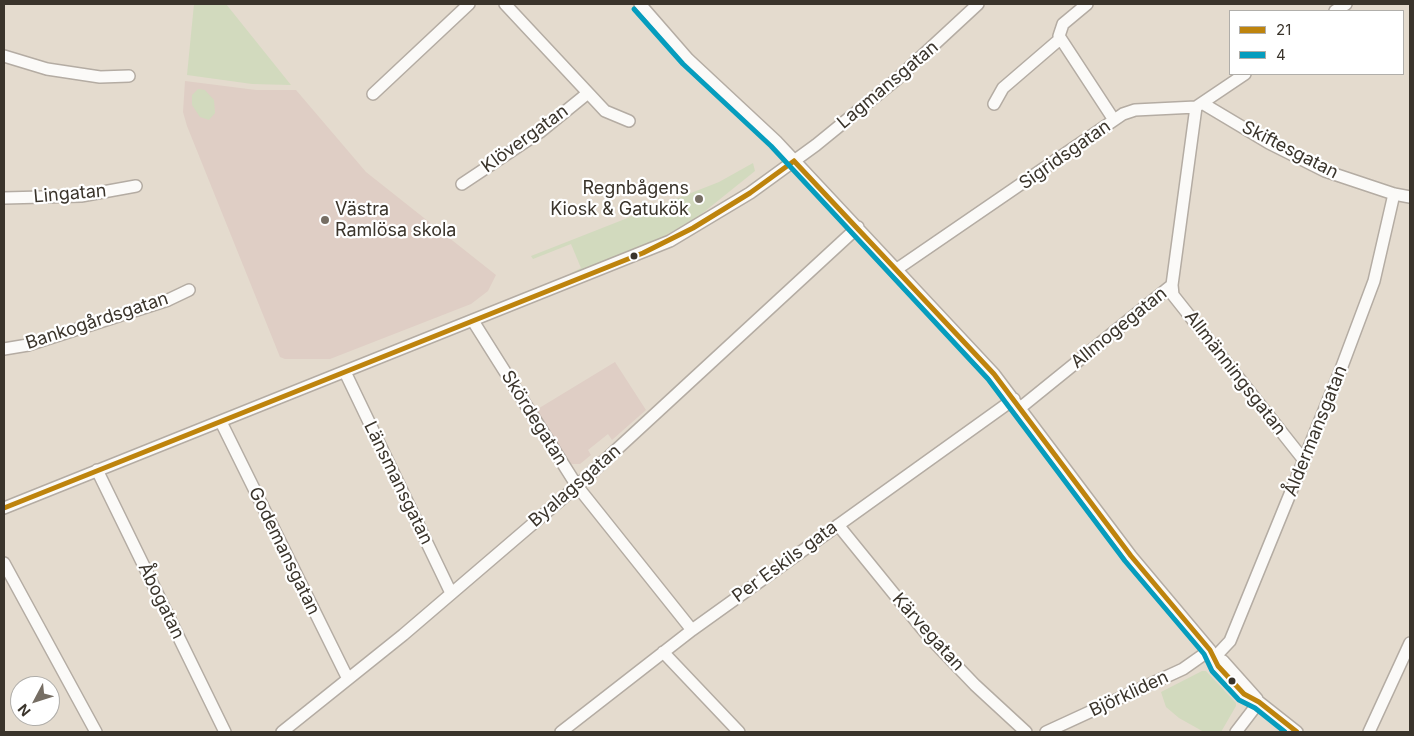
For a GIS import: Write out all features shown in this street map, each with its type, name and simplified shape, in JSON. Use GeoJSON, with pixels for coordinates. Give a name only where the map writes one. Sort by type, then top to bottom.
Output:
{"type":"FeatureCollection","features":[{"type":"Feature","properties":{"kind":"street"},"geometry":{"type":"LineString","coordinates":[[373,94],[469,4]]}},
{"type":"Feature","properties":{"kind":"street"},"geometry":{"type":"LineString","coordinates":[[505,4],[605,111],[617,118],[628,120]]}},
{"type":"Feature","properties":{"kind":"street"},"geometry":{"type":"LineString","coordinates":[[640,4],[688,59],[794,160],[858,227],[1017,403],[1125,549],[1213,654],[1218,666],[1240,690],[1259,702],[1297,732]]}},
{"type":"Feature","properties":{"kind":"street","name":"Lagmansgatan"},"geometry":{"type":"LineString","coordinates":[[4,508],[670,241],[750,193],[794,160],[898,79],[978,4]]}},
{"type":"Feature","properties":{"kind":"street"},"geometry":{"type":"LineString","coordinates":[[1087,4],[1062,24],[1059,32],[1060,40],[1114,120]]}},
{"type":"Feature","properties":{"kind":"street"},"geometry":{"type":"LineString","coordinates":[[994,104],[1003,88],[1060,40]]}},
{"type":"Feature","properties":{"kind":"street"},"geometry":{"type":"LineString","coordinates":[[4,56],[47,70],[100,77],[129,76]]}},
{"type":"Feature","properties":{"kind":"street"},"geometry":{"type":"LineString","coordinates":[[1199,105],[1244,75]]}},
{"type":"Feature","properties":{"kind":"street","name":"Klövergatan"},"geometry":{"type":"LineString","coordinates":[[462,184],[540,132],[588,93]]}},
{"type":"Feature","properties":{"kind":"street","name":"Sigridsgatan"},"geometry":{"type":"LineString","coordinates":[[897,269],[1114,120],[1135,110],[1199,105]]}},
{"type":"Feature","properties":{"kind":"street","name":"Skiftesgatan"},"geometry":{"type":"LineString","coordinates":[[1199,105],[1295,157],[1325,171],[1394,194],[1410,197]]}},
{"type":"Feature","properties":{"kind":"street","name":"Allmogegatan"},"geometry":{"type":"LineString","coordinates":[[1017,403],[1172,285],[1199,105]]}},
{"type":"Feature","properties":{"kind":"street","name":"Lingatan"},"geometry":{"type":"LineString","coordinates":[[4,198],[81,196],[136,186]]}},
{"type":"Feature","properties":{"kind":"street","name":"Åldermansgatan"},"geometry":{"type":"LineString","coordinates":[[1213,654],[1230,641],[1303,459],[1342,369],[1374,281],[1394,194]]}},
{"type":"Feature","properties":{"kind":"street","name":"Byalagsgatan"},"geometry":{"type":"LineString","coordinates":[[282,732],[348,679],[577,486],[858,227]]}},
{"type":"Feature","properties":{"kind":"street","name":"Allmänningsgatan"},"geometry":{"type":"LineString","coordinates":[[1172,285],[1174,295],[1303,459]]}},
{"type":"Feature","properties":{"kind":"street","name":"Bankogårdsgatan"},"geometry":{"type":"LineString","coordinates":[[4,349],[28,345],[168,300],[189,290]]}},
{"type":"Feature","properties":{"kind":"street","name":"Skördegatan"},"geometry":{"type":"LineString","coordinates":[[473,321],[577,486],[692,630]]}},
{"type":"Feature","properties":{"kind":"street","name":"Länsmansgatan"},"geometry":{"type":"LineString","coordinates":[[345,372],[451,593]]}},
{"type":"Feature","properties":{"kind":"street","name":"Per Eskils gata"},"geometry":{"type":"LineString","coordinates":[[561,732],[692,630],[838,525],[1017,403]]}},
{"type":"Feature","properties":{"kind":"street","name":"Godemansgatan"},"geometry":{"type":"LineString","coordinates":[[221,422],[348,679]]}},
{"type":"Feature","properties":{"kind":"street","name":"Åbogatan"},"geometry":{"type":"LineString","coordinates":[[97,470],[225,732]]}},
{"type":"Feature","properties":{"kind":"street","name":"Kärvegatan"},"geometry":{"type":"LineString","coordinates":[[838,525],[929,637],[1026,732]]}},
{"type":"Feature","properties":{"kind":"street"},"geometry":{"type":"LineString","coordinates":[[4,563],[96,732]]}},
{"type":"Feature","properties":{"kind":"street"},"geometry":{"type":"LineString","coordinates":[[1369,732],[1410,643]]}},
{"type":"Feature","properties":{"kind":"street"},"geometry":{"type":"LineString","coordinates":[[663,652],[739,732]]}},
{"type":"Feature","properties":{"kind":"street","name":"Björkliden"},"geometry":{"type":"LineString","coordinates":[[1046,732],[1213,654]]}},
{"type":"Feature","properties":{"kind":"street"},"geometry":{"type":"LineString","coordinates":[[1236,732],[1259,702]]}},
{"type":"Feature","properties":{"kind":"shaded area","name":"Västra Ramlösa skola"},"geometry":{"type":"Polygon","coordinates":[[[185,81],[256,90],[296,90],[366,172],[496,275],[488,291],[471,304],[330,359],[285,359],[280,357],[187,126],[183,112],[185,81]]]}},
{"type":"Feature","properties":{"kind":"shaded area"},"geometry":{"type":"Polygon","coordinates":[[[615,362],[646,410],[612,440],[608,434],[588,450],[591,455],[580,464],[570,464],[536,410],[615,362]]]}},
{"type":"Feature","properties":{"kind":"green space"},"geometry":{"type":"Polygon","coordinates":[[[194,4],[226,4],[291,85],[252,84],[187,75],[194,4]]]}},
{"type":"Feature","properties":{"kind":"green space"},"geometry":{"type":"Polygon","coordinates":[[[198,89],[205,90],[214,100],[215,113],[209,120],[200,117],[192,105],[192,95],[198,89]]]}},
{"type":"Feature","properties":{"kind":"green space"},"geometry":{"type":"Polygon","coordinates":[[[753,163],[755,171],[699,216],[661,238],[622,255],[572,274],[581,268],[571,244],[533,259],[531,256],[719,182],[753,163]]]}},
{"type":"Feature","properties":{"kind":"green space"},"geometry":{"type":"Polygon","coordinates":[[[1202,671],[1206,671],[1236,703],[1221,732],[1204,732],[1179,718],[1166,707],[1161,692],[1202,671]]]}},
{"type":"Feature","properties":{"kind":"transit line","name":"4"},"geometry":{"type":"LineString","coordinates":[[634,9],[683,64],[771,146],[988,379],[1125,561],[1204,654],[1212,671],[1239,700],[1255,708],[1285,732]]}},
{"type":"Feature","properties":{"kind":"transit line","name":"21"},"geometry":{"type":"LineString","coordinates":[[794,161],[994,374],[1131,556],[1210,650],[1218,666],[1244,694],[1259,702],[1297,732]]}},
{"type":"Feature","properties":{"kind":"transit line","name":"21"},"geometry":{"type":"LineString","coordinates":[[4,508],[643,253],[693,228],[750,193],[794,161]]}},
{"type":"Feature","properties":{"kind":"place","name":"Regnbågens Kiosk & Gatukök"},"geometry":{"type":"Point","coordinates":[699,199]}},
{"type":"Feature","properties":{"kind":"place","name":"Västra Ramlösa skola"},"geometry":{"type":"Point","coordinates":[325,220]}}]}
